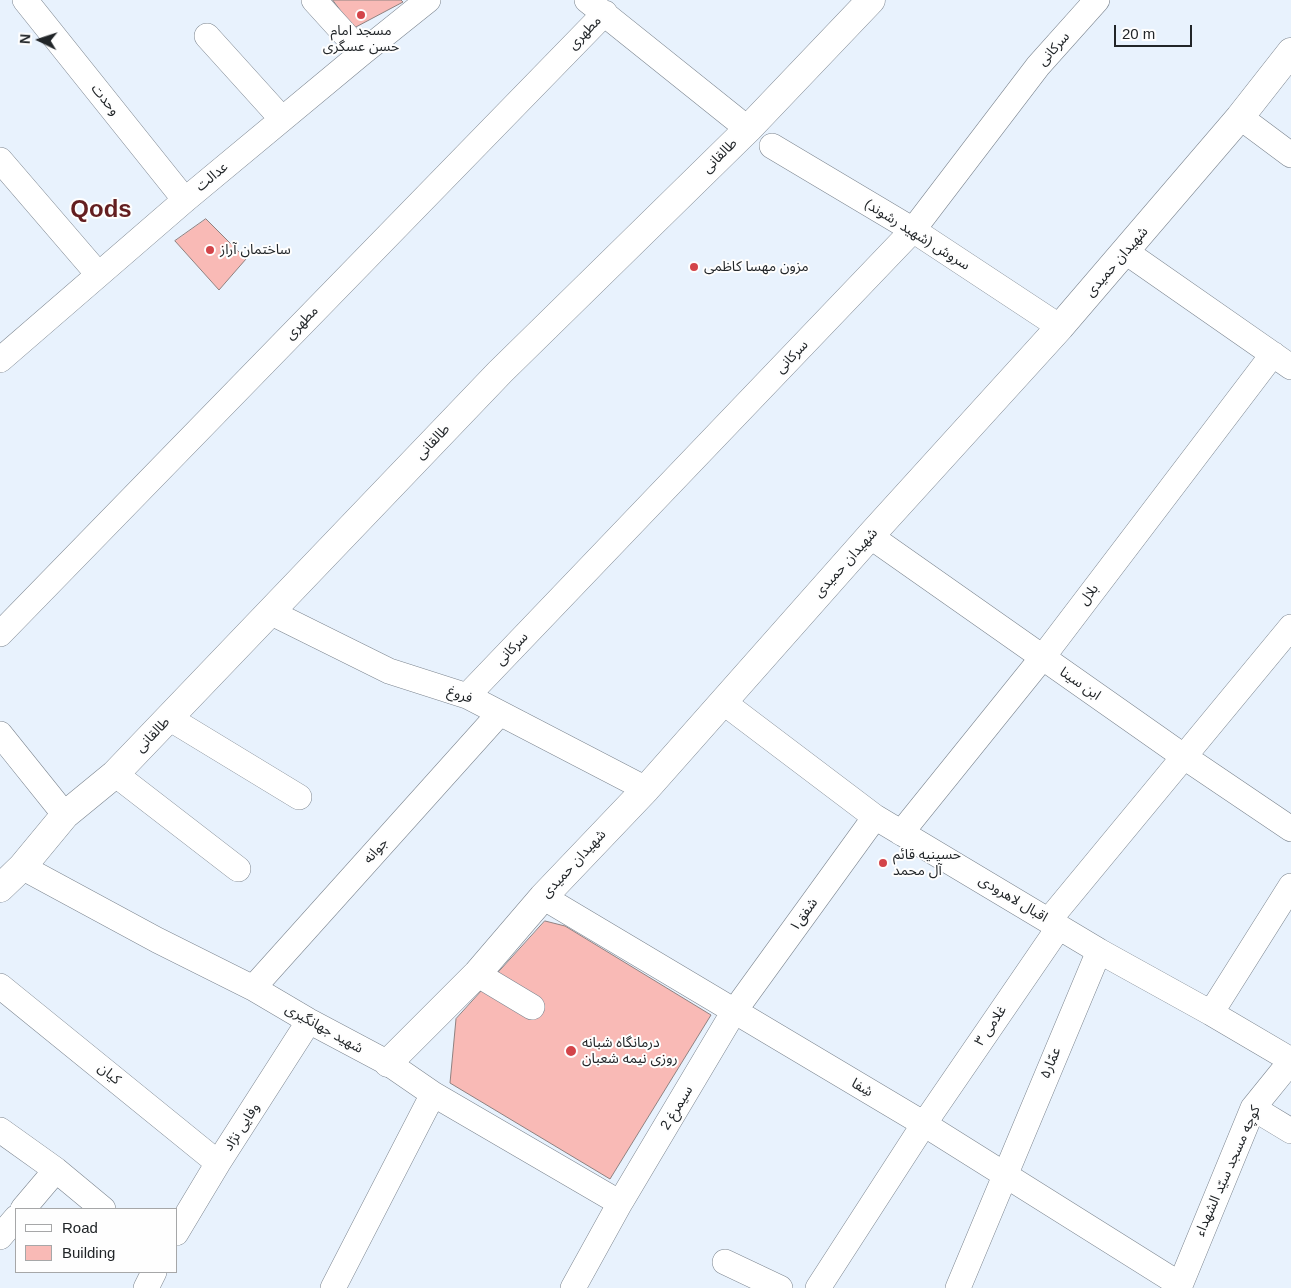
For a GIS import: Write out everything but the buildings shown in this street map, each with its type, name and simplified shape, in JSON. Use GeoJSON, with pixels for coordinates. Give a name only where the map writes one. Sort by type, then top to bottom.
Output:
{"type":"FeatureCollection","features":[{"type":"Feature","properties":{"kind":"street","name":"وحدت"},"geometry":{"type":"LineString","coordinates":[[25,0],[185,200]]}},
{"type":"Feature","properties":{"kind":"street"},"geometry":{"type":"LineString","coordinates":[[314,0],[362,52]]}},
{"type":"Feature","properties":{"kind":"street","name":"عدالت"},"geometry":{"type":"LineString","coordinates":[[2,355],[362,52],[428,0]]}},
{"type":"Feature","properties":{"kind":"street","name":"طالقانی"},"geometry":{"type":"LineString","coordinates":[[0,888],[22,867],[65,815],[115,774],[500,372],[748,129],[871,0]]}},
{"type":"Feature","properties":{"kind":"street","name":"سرکانی"},"geometry":{"type":"LineString","coordinates":[[467,696],[913,230],[1038,66],[1097,0]]}},
{"type":"Feature","properties":{"kind":"street"},"geometry":{"type":"LineString","coordinates":[[596,6],[748,129]]}},
{"type":"Feature","properties":{"kind":"street","name":"مطهری"},"geometry":{"type":"LineString","coordinates":[[0,634],[596,6]]}},
{"type":"Feature","properties":{"kind":"street"},"geometry":{"type":"LineString","coordinates":[[206,36],[282,119]]}},
{"type":"Feature","properties":{"kind":"street","name":"شهیدان حمیدی"},"geometry":{"type":"LineString","coordinates":[[388,1063],[477,974],[543,898],[646,789],[870,536],[1060,327],[1240,117],[1291,52]]}},
{"type":"Feature","properties":{"kind":"street"},"geometry":{"type":"LineString","coordinates":[[1240,117],[1291,155]]}},
{"type":"Feature","properties":{"kind":"street","name":"سروش (شهید رشوند)"},"geometry":{"type":"LineString","coordinates":[[772,146],[913,230],[1060,327]]}},
{"type":"Feature","properties":{"kind":"street"},"geometry":{"type":"LineString","coordinates":[[0,160],[98,274]]}},
{"type":"Feature","properties":{"kind":"street"},"geometry":{"type":"LineString","coordinates":[[1126,252],[1282,361]]}},
{"type":"Feature","properties":{"kind":"street","name":"بلال"},"geometry":{"type":"LineString","coordinates":[[901,833],[1282,361]]}},
{"type":"Feature","properties":{"kind":"street","name":"ابن سینا"},"geometry":{"type":"LineString","coordinates":[[870,536],[1042,658],[1291,829]]}},
{"type":"Feature","properties":{"kind":"street","name":"فروغ"},"geometry":{"type":"LineString","coordinates":[[270,612],[389,671],[467,696],[646,789]]}},
{"type":"Feature","properties":{"kind":"street","name":"غلامی ۳"},"geometry":{"type":"LineString","coordinates":[[818,1288],[1054,924],[1183,756],[1291,627]]}},
{"type":"Feature","properties":{"kind":"street","name":"اقبال لاهرودی"},"geometry":{"type":"LineString","coordinates":[[723,702],[875,817],[1099,951],[1291,1060]]}},
{"type":"Feature","properties":{"kind":"street","name":"جوانه"},"geometry":{"type":"LineString","coordinates":[[254,988],[499,714]]}},
{"type":"Feature","properties":{"kind":"street"},"geometry":{"type":"LineString","coordinates":[[169,718],[299,797]]}},
{"type":"Feature","properties":{"kind":"street"},"geometry":{"type":"LineString","coordinates":[[0,734],[65,815]]}},
{"type":"Feature","properties":{"kind":"street"},"geometry":{"type":"LineString","coordinates":[[115,774],[238,869]]}},
{"type":"Feature","properties":{"kind":"street","name":"۱شفق"},"geometry":{"type":"LineString","coordinates":[[734,1012],[875,817]]}},
{"type":"Feature","properties":{"kind":"street","name":"شهید جهانگیری"},"geometry":{"type":"LineString","coordinates":[[22,867],[157,940],[254,988],[309,1021],[388,1063],[433,1094],[620,1204]]}},
{"type":"Feature","properties":{"kind":"street"},"geometry":{"type":"LineString","coordinates":[[1211,1013],[1291,886]]}},
{"type":"Feature","properties":{"kind":"street","name":"شِفا"},"geometry":{"type":"LineString","coordinates":[[543,898],[924,1124],[1179,1286]]}},
{"type":"Feature","properties":{"kind":"street","name":"۵عمّار"},"geometry":{"type":"LineString","coordinates":[[958,1288],[1099,951]]}},
{"type":"Feature","properties":{"kind":"street"},"geometry":{"type":"LineString","coordinates":[[477,974],[532,1007]]}},
{"type":"Feature","properties":{"kind":"street","name":"کیان"},"geometry":{"type":"LineString","coordinates":[[0,986],[218,1163]]}},
{"type":"Feature","properties":{"kind":"street","name":"سیمرغ 2"},"geometry":{"type":"LineString","coordinates":[[573,1288],[620,1204],[734,1012]]}},
{"type":"Feature","properties":{"kind":"street","name":"وفایی نژاد"},"geometry":{"type":"LineString","coordinates":[[178,1230],[218,1163],[309,1021]]}},
{"type":"Feature","properties":{"kind":"street","name":"کوچه مسجد سیّد الشهداء"},"geometry":{"type":"LineString","coordinates":[[1179,1286],[1253,1108],[1291,1060]]}},
{"type":"Feature","properties":{"kind":"street"},"geometry":{"type":"LineString","coordinates":[[333,1288],[433,1094]]}},
{"type":"Feature","properties":{"kind":"street"},"geometry":{"type":"LineString","coordinates":[[1253,1108],[1291,1131]]}},
{"type":"Feature","properties":{"kind":"street"},"geometry":{"type":"LineString","coordinates":[[0,1130],[56,1170],[102,1208]]}},
{"type":"Feature","properties":{"kind":"street"},"geometry":{"type":"LineString","coordinates":[[24,1208],[56,1170]]}},
{"type":"Feature","properties":{"kind":"street"},"geometry":{"type":"LineString","coordinates":[[0,1237],[15,1219]]}},
{"type":"Feature","properties":{"kind":"street"},"geometry":{"type":"LineString","coordinates":[[725,1262],[780,1288]]}},
{"type":"Feature","properties":{"kind":"street"},"geometry":{"type":"LineString","coordinates":[[146,1288],[154,1273]]}},
{"type":"Feature","properties":{"kind":"place","name":"مسجد امام حسن عسگری"},"geometry":{"type":"Point","coordinates":[361,15]}},
{"type":"Feature","properties":{"kind":"place","name":"ساختمان آراز"},"geometry":{"type":"Point","coordinates":[210,250]}},
{"type":"Feature","properties":{"kind":"place","name":"مزون مهسا کاظمی"},"geometry":{"type":"Point","coordinates":[694,267]}},
{"type":"Feature","properties":{"kind":"place","name":"حسینیه قائم آل محمد"},"geometry":{"type":"Point","coordinates":[883,863]}},
{"type":"Feature","properties":{"kind":"place","name":"درمانگاه شبانه روزی نیمه شعبان"},"geometry":{"type":"Point","coordinates":[571,1051]}},
{"type":"Feature","properties":{"kind":"district","name":"Qods"},"geometry":{"type":"Point","coordinates":[101,210]}}]}
